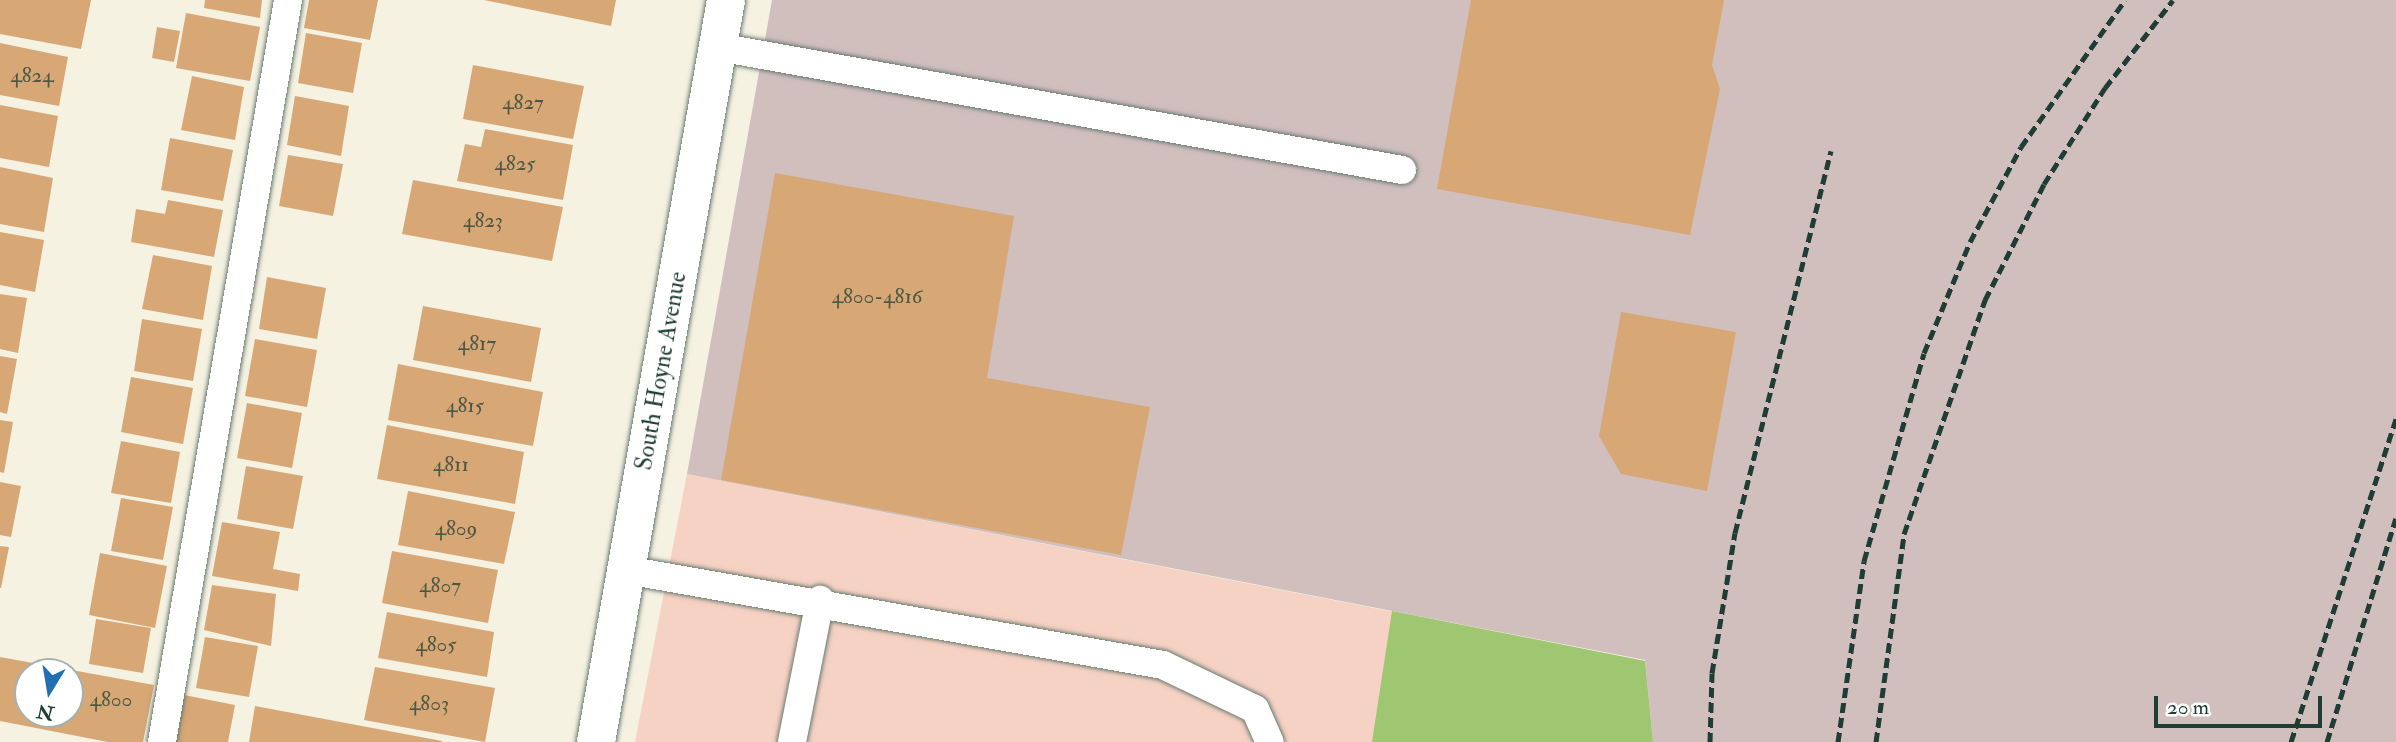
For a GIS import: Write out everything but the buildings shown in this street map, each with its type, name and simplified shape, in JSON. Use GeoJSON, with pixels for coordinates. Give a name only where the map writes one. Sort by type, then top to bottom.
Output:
{"type":"FeatureCollection","features":[{"type":"Feature","properties":{"kind":"street","name":"South Hoyne Avenue"},"geometry":{"type":"LineString","coordinates":[[596,742],[726,0]]}},
{"type":"Feature","properties":{"kind":"lane"},"geometry":{"type":"LineString","coordinates":[[162,742],[288,0]]}},
{"type":"Feature","properties":{"kind":"lane"},"geometry":{"type":"LineString","coordinates":[[718,47],[1402,170]]}},
{"type":"Feature","properties":{"kind":"lane"},"geometry":{"type":"LineString","coordinates":[[626,570],[820,600],[1163,665],[1255,709],[1270,742]]}},
{"type":"Feature","properties":{"kind":"lane"},"geometry":{"type":"LineString","coordinates":[[792,742],[820,600]]}},
{"type":"Feature","properties":{"kind":"shaded area"},"geometry":{"type":"Polygon","coordinates":[[[772,0],[2396,0],[2396,742],[1653,742],[1645,660],[687,474],[772,0]]]}},
{"type":"Feature","properties":{"kind":"shaded area"},"geometry":{"type":"Polygon","coordinates":[[[687,474],[1645,661],[1653,742],[635,742],[687,474]]]}},
{"type":"Feature","properties":{"kind":"green space"},"geometry":{"type":"Polygon","coordinates":[[[1392,611],[1645,661],[1653,742],[1372,742],[1392,611]]]}},
{"type":"Feature","properties":{"kind":"railway"},"geometry":{"type":"LineString","coordinates":[[1838,742],[1864,561],[1924,353],[1970,242],[2021,147],[2125,0]]}},
{"type":"Feature","properties":{"kind":"railway"},"geometry":{"type":"LineString","coordinates":[[1876,742],[1904,534],[1985,300],[2044,184],[2105,88],[2173,0]]}},
{"type":"Feature","properties":{"kind":"railway"},"geometry":{"type":"LineString","coordinates":[[1710,742],[1712,673],[1735,533],[1831,151]]}},
{"type":"Feature","properties":{"kind":"railway"},"geometry":{"type":"LineString","coordinates":[[2291,742],[2396,418]]}},
{"type":"Feature","properties":{"kind":"railway"},"geometry":{"type":"LineString","coordinates":[[2327,742],[2396,518]]}}]}
